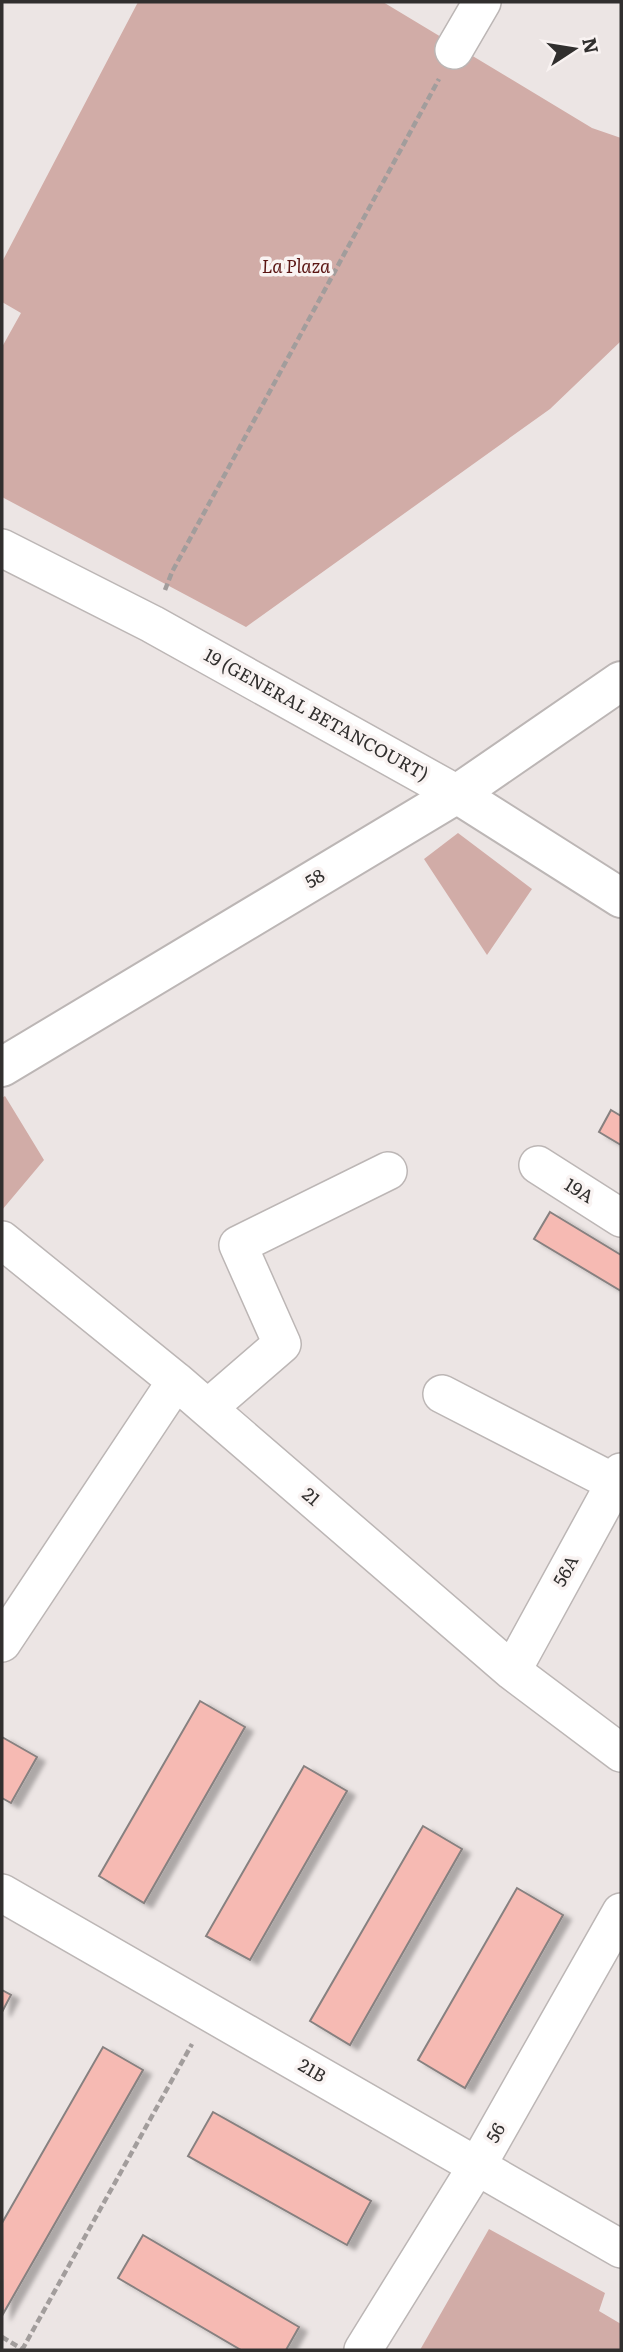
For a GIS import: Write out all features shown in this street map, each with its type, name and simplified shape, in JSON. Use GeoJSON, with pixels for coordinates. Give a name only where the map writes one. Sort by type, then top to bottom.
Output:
{"type":"FeatureCollection","features":[{"type":"Feature","properties":{"kind":"main road","name":"58"},"geometry":{"type":"LineString","coordinates":[[2,1067],[457,794],[621,681]]}},
{"type":"Feature","properties":{"kind":"main road","name":"19 (GENERAL BETANCOURT)"},"geometry":{"type":"LineString","coordinates":[[457,794],[621,898]]}},
{"type":"Feature","properties":{"kind":"street"},"geometry":{"type":"LineString","coordinates":[[454,50],[482,2]]}},
{"type":"Feature","properties":{"kind":"street","name":"19 (GENERAL BETANCOURT)"},"geometry":{"type":"LineString","coordinates":[[2,548],[152,624],[457,794]]}},
{"type":"Feature","properties":{"kind":"street","name":"19A"},"geometry":{"type":"LineString","coordinates":[[538,1165],[621,1218]]}},
{"type":"Feature","properties":{"kind":"street"},"geometry":{"type":"LineString","coordinates":[[208,1408],[282,1344],[238,1245],[388,1171]]}},
{"type":"Feature","properties":{"kind":"street","name":"21"},"geometry":{"type":"LineString","coordinates":[[2,1240],[208,1408],[512,1671],[621,1754]]}},
{"type":"Feature","properties":{"kind":"street"},"geometry":{"type":"LineString","coordinates":[[2,1643],[176,1381]]}},
{"type":"Feature","properties":{"kind":"street"},"geometry":{"type":"LineString","coordinates":[[442,1394],[618,1477]]}},
{"type":"Feature","properties":{"kind":"street","name":"56A"},"geometry":{"type":"LineString","coordinates":[[512,1671],[618,1477]]}},
{"type":"Feature","properties":{"kind":"street","name":"21B"},"geometry":{"type":"LineString","coordinates":[[2,1893],[621,2249]]}},
{"type":"Feature","properties":{"kind":"street","name":"56"},"geometry":{"type":"LineString","coordinates":[[363,2350],[477,2166],[621,1912]]}},
{"type":"Feature","properties":{"kind":"path"},"geometry":{"type":"LineString","coordinates":[[152,624],[172,572],[454,50]]}},
{"type":"Feature","properties":{"kind":"path"},"geometry":{"type":"LineString","coordinates":[[2,2337],[22,2350],[210,2012]]}},
{"type":"Feature","properties":{"kind":"green space","name":"La Plaza"},"geometry":{"type":"Polygon","coordinates":[[[138,2],[383,2],[592,128],[621,138],[621,341],[550,409],[246,627],[2,497],[2,347],[21,313],[2,302],[2,262],[138,2]]]}},
{"type":"Feature","properties":{"kind":"green space"},"geometry":{"type":"Polygon","coordinates":[[[458,833],[532,889],[487,955],[424,859],[458,833]]]}},
{"type":"Feature","properties":{"kind":"green space"},"geometry":{"type":"Polygon","coordinates":[[[5,1096],[44,1160],[2,1210],[2,1098],[5,1096]]]}},
{"type":"Feature","properties":{"kind":"green space"},"geometry":{"type":"Polygon","coordinates":[[[489,2229],[605,2293],[599,2311],[621,2324],[621,2350],[420,2350],[489,2229]]]}},
{"type":"Feature","properties":{"kind":"building"},"geometry":{"type":"Polygon","coordinates":[[[611,1110],[621,1116],[621,1145],[599,1132],[611,1110]]]}},
{"type":"Feature","properties":{"kind":"building"},"geometry":{"type":"Polygon","coordinates":[[[550,1212],[621,1255],[621,1291],[534,1239],[550,1212]]]}},
{"type":"Feature","properties":{"kind":"building"},"geometry":{"type":"Polygon","coordinates":[[[200,1701],[245,1727],[144,1903],[99,1876],[200,1701]]]}},
{"type":"Feature","properties":{"kind":"building"},"geometry":{"type":"Polygon","coordinates":[[[2,1737],[37,1757],[11,1803],[2,1798],[2,1737]]]}},
{"type":"Feature","properties":{"kind":"building"},"geometry":{"type":"Polygon","coordinates":[[[304,1766],[347,1791],[250,1960],[206,1936],[304,1766]]]}},
{"type":"Feature","properties":{"kind":"building"},"geometry":{"type":"Polygon","coordinates":[[[423,1826],[462,1849],[350,2045],[310,2021],[423,1826]]]}},
{"type":"Feature","properties":{"kind":"building"},"geometry":{"type":"Polygon","coordinates":[[[517,1888],[563,1915],[465,2088],[418,2060],[517,1888]]]}},
{"type":"Feature","properties":{"kind":"building"},"geometry":{"type":"Polygon","coordinates":[[[2,1990],[11,1995],[2,2012],[2,1990]]]}},
{"type":"Feature","properties":{"kind":"building"},"geometry":{"type":"Polygon","coordinates":[[[103,2047],[143,2070],[3,2314],[2,2223],[103,2047]]]}},
{"type":"Feature","properties":{"kind":"building"},"geometry":{"type":"Polygon","coordinates":[[[213,2112],[371,2201],[347,2245],[188,2156],[213,2112]]]}},
{"type":"Feature","properties":{"kind":"building"},"geometry":{"type":"Polygon","coordinates":[[[143,2235],[299,2327],[286,2350],[241,2350],[118,2278],[143,2235]]]}}]}
